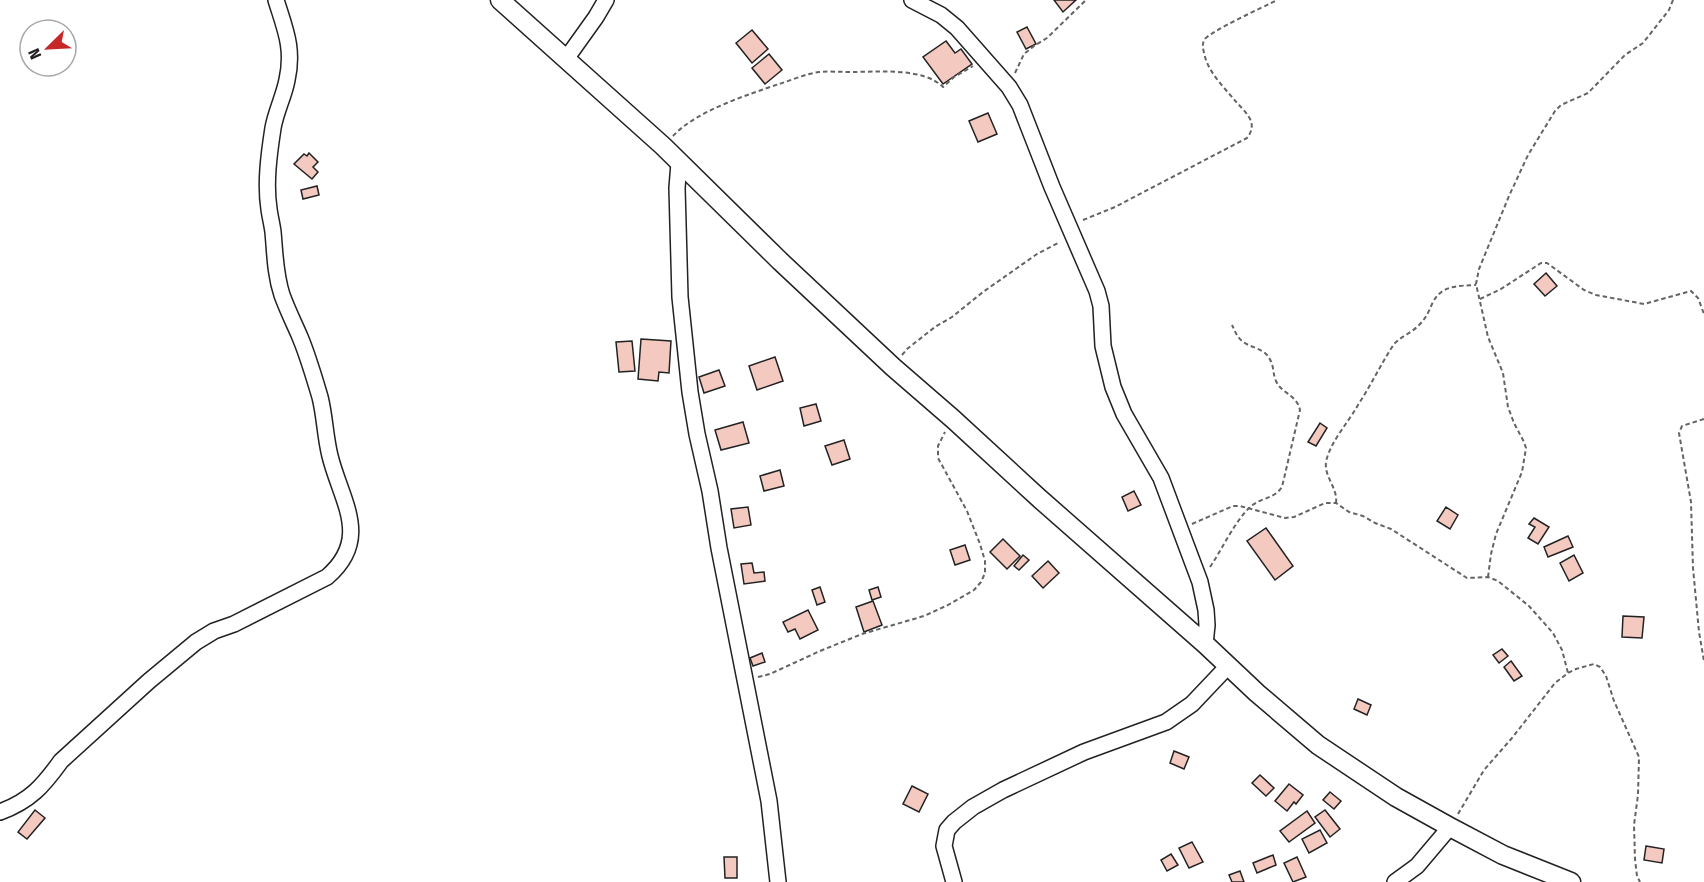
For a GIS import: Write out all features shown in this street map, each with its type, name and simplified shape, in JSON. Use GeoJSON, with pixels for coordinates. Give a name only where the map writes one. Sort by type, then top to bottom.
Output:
{"type":"FeatureCollection","features":[{"type":"Feature","properties":{"kind":"main road"},"geometry":{"type":"LineString","coordinates":[[500,0],[663,146],[780,261],[893,367],[1318,745],[1396,797],[1450,827],[1503,855],[1571,882]]}},
{"type":"Feature","properties":{"kind":"street"},"geometry":{"type":"LineString","coordinates":[[0,812],[15,807],[34,794],[47,781],[61,761],[181,653],[214,632],[327,577],[336,568],[348,548],[351,525],[348,508],[330,455],[320,396],[307,355],[282,295],[274,256],[267,192],[269,160],[273,129],[287,80],[290,58],[290,44],[276,0]]}},
{"type":"Feature","properties":{"kind":"street"},"geometry":{"type":"LineString","coordinates":[[566,59],[606,0]]}},
{"type":"Feature","properties":{"kind":"street"},"geometry":{"type":"LineString","coordinates":[[921,2],[957,28],[1009,87],[1020,105],[1101,306],[1103,346],[1113,387],[1124,414],[1161,478],[1200,582],[1208,625],[1205,644]]}},
{"type":"Feature","properties":{"kind":"street"},"geometry":{"type":"LineString","coordinates":[[679,163],[676,188],[680,297],[690,392],[769,801],[778,882]]}},
{"type":"Feature","properties":{"kind":"street"},"geometry":{"type":"LineString","coordinates":[[954,882],[944,846],[947,830],[954,822],[1003,789],[1084,752],[1166,722],[1192,704],[1228,666]]}},
{"type":"Feature","properties":{"kind":"street"},"geometry":{"type":"LineString","coordinates":[[1395,882],[1417,866],[1450,827]]}},
{"type":"Feature","properties":{"kind":"path"},"geometry":{"type":"LineString","coordinates":[[1009,87],[1024,54],[1047,38],[1086,0]]}},
{"type":"Feature","properties":{"kind":"path"},"geometry":{"type":"LineString","coordinates":[[893,367],[903,352],[935,327],[1071,231],[1247,138],[1252,127],[1249,117],[1212,72],[1202,45],[1206,37],[1220,28],[1277,0]]}},
{"type":"Feature","properties":{"kind":"path"},"geometry":{"type":"LineString","coordinates":[[1488,577],[1491,554],[1522,472],[1526,447],[1511,417],[1503,372],[1491,347],[1476,285],[1479,269],[1528,155],[1555,111],[1561,105],[1588,93],[1625,55],[1643,44],[1669,10],[1673,0]]}},
{"type":"Feature","properties":{"kind":"path"},"geometry":{"type":"LineString","coordinates":[[663,146],[680,128],[701,115],[747,95],[806,75],[819,72],[893,71],[938,81],[943,87],[954,77],[985,59]]}},
{"type":"Feature","properties":{"kind":"path"},"geometry":{"type":"LineString","coordinates":[[1480,299],[1501,289],[1541,263],[1547,263],[1584,290],[1596,295],[1649,303],[1691,291],[1698,298],[1704,314]]}},
{"type":"Feature","properties":{"kind":"path"},"geometry":{"type":"LineString","coordinates":[[1336,502],[1335,492],[1327,473],[1327,460],[1331,448],[1394,344],[1400,337],[1418,327],[1438,294],[1452,286],[1476,285]]}},
{"type":"Feature","properties":{"kind":"path"},"geometry":{"type":"LineString","coordinates":[[1200,582],[1226,539],[1249,509],[1261,500],[1275,495],[1282,487],[1300,407],[1277,382],[1274,367],[1264,352],[1241,340],[1232,325]]}},
{"type":"Feature","properties":{"kind":"path"},"geometry":{"type":"LineString","coordinates":[[746,679],[770,675],[862,634],[924,616],[974,590],[981,582],[985,573],[985,561],[980,544],[967,511],[938,458],[938,446],[953,419]]}},
{"type":"Feature","properties":{"kind":"path"},"geometry":{"type":"LineString","coordinates":[[1704,419],[1682,426],[1679,433],[1689,487],[1695,589],[1704,661]]}},
{"type":"Feature","properties":{"kind":"path"},"geometry":{"type":"LineString","coordinates":[[1180,528],[1228,507],[1240,506],[1285,518],[1294,517],[1325,503],[1336,502],[1349,512],[1391,529],[1467,579],[1488,577],[1503,584],[1542,619],[1553,633],[1562,650],[1568,673]]}},
{"type":"Feature","properties":{"kind":"path"},"geometry":{"type":"LineString","coordinates":[[1450,827],[1484,770],[1555,683],[1568,673],[1594,664],[1600,667],[1606,676],[1614,701],[1639,757],[1634,825],[1635,859],[1640,882]]}},
{"type":"Feature","properties":{"kind":"building"},"geometry":{"type":"Polygon","coordinates":[[[1054,0],[1076,0],[1063,12],[1054,0]]]}},
{"type":"Feature","properties":{"kind":"building"},"geometry":{"type":"Polygon","coordinates":[[[1027,27],[1036,44],[1026,49],[1017,32],[1027,27]]]}},
{"type":"Feature","properties":{"kind":"building"},"geometry":{"type":"Polygon","coordinates":[[[752,30],[768,49],[752,63],[736,43],[752,30]]]}},
{"type":"Feature","properties":{"kind":"building"},"geometry":{"type":"Polygon","coordinates":[[[946,41],[955,53],[961,49],[972,64],[943,84],[923,57],[946,41]]]}},
{"type":"Feature","properties":{"kind":"building"},"geometry":{"type":"Polygon","coordinates":[[[769,54],[782,70],[765,84],[752,68],[769,54]]]}},
{"type":"Feature","properties":{"kind":"building"},"geometry":{"type":"Polygon","coordinates":[[[988,113],[997,134],[978,142],[969,121],[988,113]]]}},
{"type":"Feature","properties":{"kind":"building"},"geometry":{"type":"Polygon","coordinates":[[[309,153],[318,162],[313,167],[318,172],[312,179],[294,164],[304,154],[307,156],[309,153]]]}},
{"type":"Feature","properties":{"kind":"building"},"geometry":{"type":"Polygon","coordinates":[[[317,186],[319,195],[303,199],[301,190],[317,186]]]}},
{"type":"Feature","properties":{"kind":"building"},"geometry":{"type":"Polygon","coordinates":[[[1546,273],[1557,286],[1545,296],[1534,284],[1546,273]]]}},
{"type":"Feature","properties":{"kind":"building"},"geometry":{"type":"Polygon","coordinates":[[[641,339],[671,341],[669,373],[659,372],[658,381],[638,379],[641,339]]]}},
{"type":"Feature","properties":{"kind":"building"},"geometry":{"type":"Polygon","coordinates":[[[632,341],[635,371],[619,372],[616,342],[632,341]]]}},
{"type":"Feature","properties":{"kind":"building"},"geometry":{"type":"Polygon","coordinates":[[[775,357],[783,381],[757,390],[749,366],[775,357]]]}},
{"type":"Feature","properties":{"kind":"building"},"geometry":{"type":"Polygon","coordinates":[[[719,370],[725,386],[704,393],[699,377],[719,370]]]}},
{"type":"Feature","properties":{"kind":"building"},"geometry":{"type":"Polygon","coordinates":[[[816,404],[821,421],[804,426],[800,408],[816,404]]]}},
{"type":"Feature","properties":{"kind":"building"},"geometry":{"type":"Polygon","coordinates":[[[743,422],[749,443],[721,450],[715,430],[743,422]]]}},
{"type":"Feature","properties":{"kind":"building"},"geometry":{"type":"Polygon","coordinates":[[[1320,423],[1327,428],[1316,446],[1308,442],[1320,423]]]}},
{"type":"Feature","properties":{"kind":"building"},"geometry":{"type":"Polygon","coordinates":[[[844,440],[850,459],[832,465],[825,446],[844,440]]]}},
{"type":"Feature","properties":{"kind":"building"},"geometry":{"type":"Polygon","coordinates":[[[780,470],[784,486],[764,491],[760,476],[780,470]]]}},
{"type":"Feature","properties":{"kind":"building"},"geometry":{"type":"Polygon","coordinates":[[[1134,491],[1141,505],[1128,511],[1122,497],[1134,491]]]}},
{"type":"Feature","properties":{"kind":"building"},"geometry":{"type":"Polygon","coordinates":[[[748,507],[751,525],[734,528],[731,509],[748,507]]]}},
{"type":"Feature","properties":{"kind":"building"},"geometry":{"type":"Polygon","coordinates":[[[1446,507],[1458,515],[1450,529],[1437,521],[1446,507]]]}},
{"type":"Feature","properties":{"kind":"building"},"geometry":{"type":"Polygon","coordinates":[[[1534,518],[1549,527],[1538,544],[1528,538],[1535,527],[1529,524],[1534,518]]]}},
{"type":"Feature","properties":{"kind":"building"},"geometry":{"type":"Polygon","coordinates":[[[1266,528],[1293,566],[1275,580],[1247,541],[1266,528]]]}},
{"type":"Feature","properties":{"kind":"building"},"geometry":{"type":"Polygon","coordinates":[[[1568,536],[1573,547],[1548,557],[1544,547],[1568,536]]]}},
{"type":"Feature","properties":{"kind":"building"},"geometry":{"type":"Polygon","coordinates":[[[1003,539],[1020,556],[1007,569],[990,552],[1003,539]]]}},
{"type":"Feature","properties":{"kind":"building"},"geometry":{"type":"Polygon","coordinates":[[[965,545],[970,560],[955,565],[950,550],[965,545]]]}},
{"type":"Feature","properties":{"kind":"building"},"geometry":{"type":"Polygon","coordinates":[[[1023,555],[1029,560],[1019,570],[1014,566],[1023,555]]]}},
{"type":"Feature","properties":{"kind":"building"},"geometry":{"type":"Polygon","coordinates":[[[1574,555],[1583,573],[1569,581],[1560,563],[1574,555]]]}},
{"type":"Feature","properties":{"kind":"building"},"geometry":{"type":"Polygon","coordinates":[[[1048,561],[1059,573],[1043,588],[1032,576],[1048,561]]]}},
{"type":"Feature","properties":{"kind":"building"},"geometry":{"type":"Polygon","coordinates":[[[752,563],[754,573],[764,572],[765,581],[744,584],[741,564],[752,563]]]}},
{"type":"Feature","properties":{"kind":"building"},"geometry":{"type":"Polygon","coordinates":[[[820,587],[825,602],[817,605],[812,590],[820,587]]]}},
{"type":"Feature","properties":{"kind":"building"},"geometry":{"type":"Polygon","coordinates":[[[878,587],[881,597],[872,600],[869,590],[878,587]]]}},
{"type":"Feature","properties":{"kind":"building"},"geometry":{"type":"Polygon","coordinates":[[[873,601],[882,625],[864,632],[856,607],[873,601]]]}},
{"type":"Feature","properties":{"kind":"building"},"geometry":{"type":"Polygon","coordinates":[[[808,610],[818,630],[800,639],[795,629],[788,632],[783,622],[808,610]]]}},
{"type":"Feature","properties":{"kind":"building"},"geometry":{"type":"Polygon","coordinates":[[[1623,616],[1644,617],[1642,638],[1622,637],[1623,616]]]}},
{"type":"Feature","properties":{"kind":"building"},"geometry":{"type":"Polygon","coordinates":[[[1502,649],[1508,656],[1499,663],[1493,655],[1502,649]]]}},
{"type":"Feature","properties":{"kind":"building"},"geometry":{"type":"Polygon","coordinates":[[[762,653],[765,662],[753,666],[750,658],[762,653]]]}},
{"type":"Feature","properties":{"kind":"building"},"geometry":{"type":"Polygon","coordinates":[[[1511,661],[1522,676],[1514,681],[1504,667],[1511,661]]]}},
{"type":"Feature","properties":{"kind":"building"},"geometry":{"type":"Polygon","coordinates":[[[1358,699],[1371,705],[1367,715],[1354,709],[1358,699]]]}},
{"type":"Feature","properties":{"kind":"building"},"geometry":{"type":"Polygon","coordinates":[[[1174,751],[1189,757],[1184,769],[1170,763],[1174,751]]]}},
{"type":"Feature","properties":{"kind":"building"},"geometry":{"type":"Polygon","coordinates":[[[1260,775],[1274,788],[1266,796],[1252,783],[1260,775]]]}},
{"type":"Feature","properties":{"kind":"building"},"geometry":{"type":"Polygon","coordinates":[[[1289,784],[1303,795],[1287,811],[1275,801],[1289,784]]]}},
{"type":"Feature","properties":{"kind":"building"},"geometry":{"type":"Polygon","coordinates":[[[912,786],[928,794],[919,812],[903,804],[912,786]]]}},
{"type":"Feature","properties":{"kind":"building"},"geometry":{"type":"Polygon","coordinates":[[[1330,792],[1341,801],[1334,809],[1323,800],[1330,792]]]}},
{"type":"Feature","properties":{"kind":"building"},"geometry":{"type":"Polygon","coordinates":[[[35,810],[45,818],[27,839],[18,832],[35,810]]]}},
{"type":"Feature","properties":{"kind":"building"},"geometry":{"type":"Polygon","coordinates":[[[1325,810],[1340,829],[1330,837],[1315,817],[1325,810]]]}},
{"type":"Feature","properties":{"kind":"building"},"geometry":{"type":"Polygon","coordinates":[[[1307,811],[1315,823],[1289,842],[1280,831],[1307,811]]]}},
{"type":"Feature","properties":{"kind":"building"},"geometry":{"type":"Polygon","coordinates":[[[1320,830],[1327,843],[1309,853],[1302,839],[1320,830]]]}},
{"type":"Feature","properties":{"kind":"building"},"geometry":{"type":"Polygon","coordinates":[[[1192,842],[1203,862],[1189,868],[1179,848],[1192,842]]]}},
{"type":"Feature","properties":{"kind":"building"},"geometry":{"type":"Polygon","coordinates":[[[1646,846],[1664,849],[1662,863],[1644,860],[1646,846]]]}},
{"type":"Feature","properties":{"kind":"building"},"geometry":{"type":"Polygon","coordinates":[[[1171,854],[1178,865],[1167,871],[1161,860],[1171,854]]]}},
{"type":"Feature","properties":{"kind":"building"},"geometry":{"type":"Polygon","coordinates":[[[1273,855],[1276,865],[1257,873],[1253,863],[1273,855]]]}},
{"type":"Feature","properties":{"kind":"building"},"geometry":{"type":"Polygon","coordinates":[[[724,857],[737,857],[737,878],[725,878],[724,857]]]}},
{"type":"Feature","properties":{"kind":"building"},"geometry":{"type":"Polygon","coordinates":[[[1297,857],[1306,877],[1293,882],[1284,863],[1297,857]]]}},
{"type":"Feature","properties":{"kind":"building"},"geometry":{"type":"Polygon","coordinates":[[[1240,871],[1244,882],[1232,882],[1229,875],[1240,871]]]}}]}
